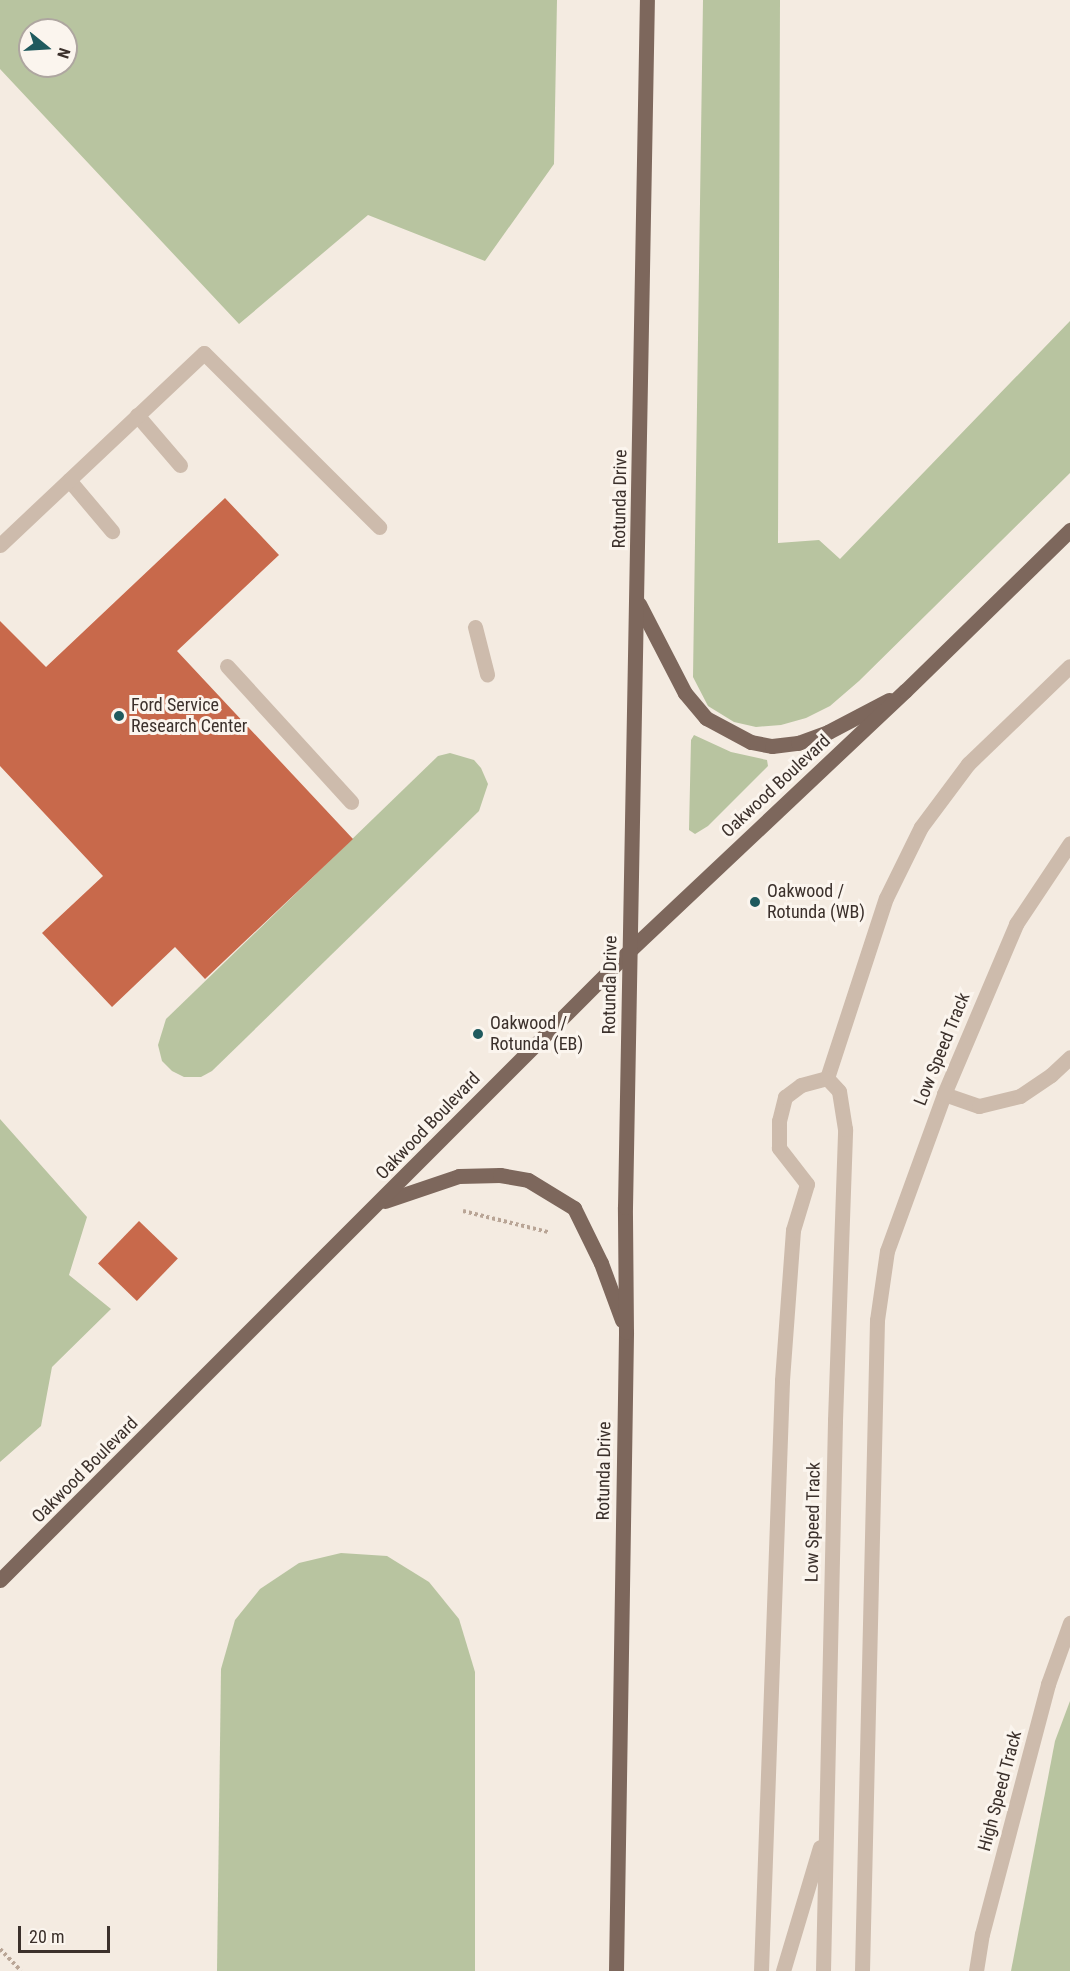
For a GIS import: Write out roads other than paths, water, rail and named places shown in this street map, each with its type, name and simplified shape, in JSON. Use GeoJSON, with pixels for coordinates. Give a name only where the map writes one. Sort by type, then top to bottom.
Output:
{"type":"FeatureCollection","features":[{"type":"Feature","properties":{"kind":"main road","name":"Rotunda Drive"},"geometry":{"type":"LineString","coordinates":[[616,1971],[626,1332],[625,1207],[647,0]]}},
{"type":"Feature","properties":{"kind":"main road","name":"Oakwood Boulevard"},"geometry":{"type":"LineString","coordinates":[[0,1580],[380,1203],[630,950],[905,691],[1070,530]]}},
{"type":"Feature","properties":{"kind":"main road"},"geometry":{"type":"LineString","coordinates":[[637,602],[685,693],[706,718],[751,742],[772,746],[798,743],[828,732],[905,691]]}},
{"type":"Feature","properties":{"kind":"main road"},"geometry":{"type":"LineString","coordinates":[[380,1203],[459,1176],[500,1175],[528,1180],[549,1191],[574,1208],[601,1263],[626,1332]]}},
{"type":"Feature","properties":{"kind":"lane"},"geometry":{"type":"LineString","coordinates":[[0,544],[204,353],[379,528]]}},
{"type":"Feature","properties":{"kind":"lane"},"geometry":{"type":"LineString","coordinates":[[137,415],[180,465]]}},
{"type":"Feature","properties":{"kind":"lane"},"geometry":{"type":"LineString","coordinates":[[69,480],[112,531]]}},
{"type":"Feature","properties":{"kind":"lane"},"geometry":{"type":"LineString","coordinates":[[475,627],[487,674]]}},
{"type":"Feature","properties":{"kind":"lane"},"geometry":{"type":"LineString","coordinates":[[227,666],[351,802]]}},
{"type":"Feature","properties":{"kind":"lane"},"geometry":{"type":"LineString","coordinates":[[761,1971],[782,1380],[793,1230],[807,1184],[779,1148],[778,1121],[785,1097],[801,1085],[827,1078],[886,898],[921,827],[968,764],[1070,666]]}},
{"type":"Feature","properties":{"kind":"lane","name":"Low Speed Track"},"geometry":{"type":"LineString","coordinates":[[862,1971],[877,1320],[887,1251],[944,1094],[1016,924],[1070,843]]}},
{"type":"Feature","properties":{"kind":"lane"},"geometry":{"type":"LineString","coordinates":[[944,1094],[979,1106],[1020,1096],[1051,1075],[1070,1057]]}},
{"type":"Feature","properties":{"kind":"lane","name":"Low Speed Track"},"geometry":{"type":"LineString","coordinates":[[823,1971],[835,1420],[843,1233],[841,1190],[845,1129],[839,1091],[827,1078]]}},
{"type":"Feature","properties":{"kind":"lane","name":"High Speed Track"},"geometry":{"type":"LineString","coordinates":[[976,1971],[982,1934],[1048,1684],[1070,1623]]}},
{"type":"Feature","properties":{"kind":"lane"},"geometry":{"type":"LineString","coordinates":[[783,1971],[825,1829]]}},
{"type":"Feature","properties":{"kind":"place","name":"Ford Service Research Center"},"geometry":{"type":"Point","coordinates":[119,716]}},
{"type":"Feature","properties":{"kind":"place","name":"Oakwood / Rotunda (WB)"},"geometry":{"type":"Point","coordinates":[755,902]}},
{"type":"Feature","properties":{"kind":"place","name":"Oakwood / Rotunda (EB)"},"geometry":{"type":"Point","coordinates":[478,1034]}}]}
